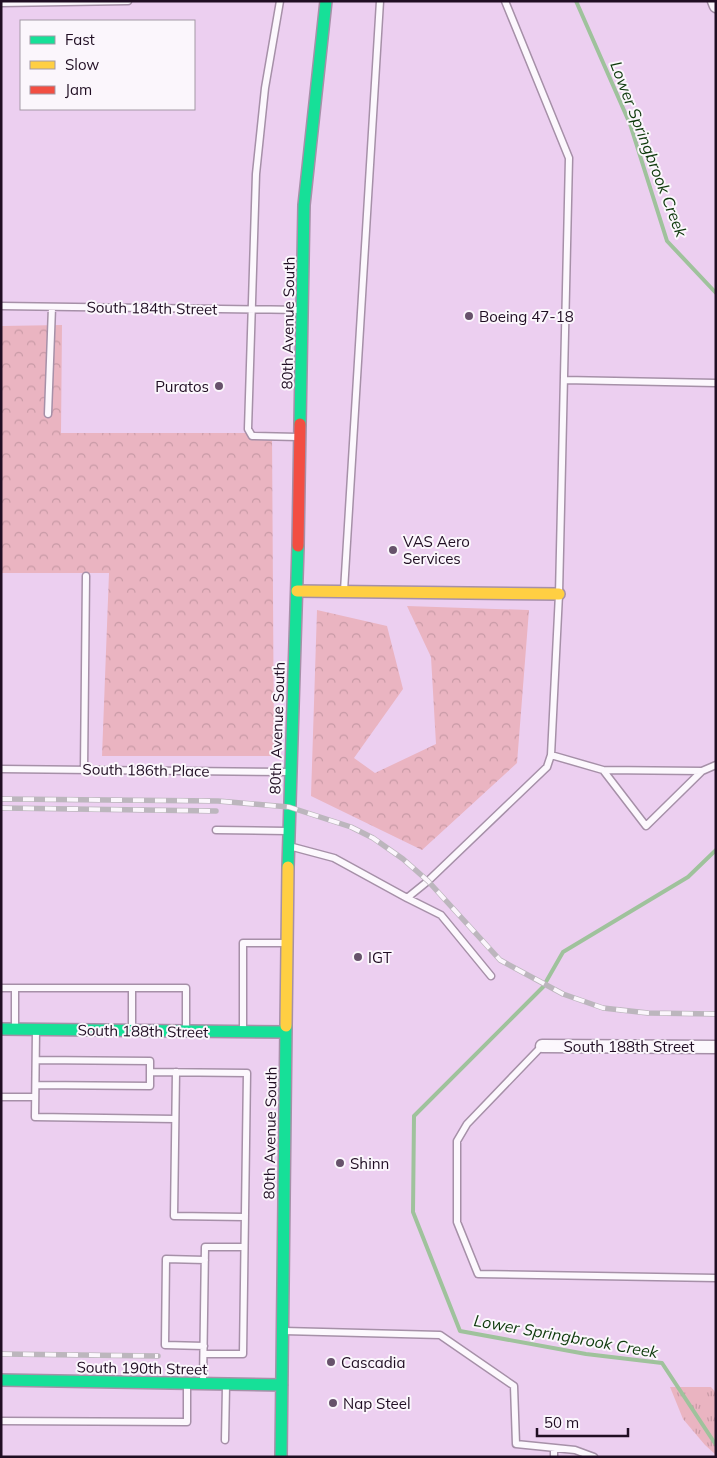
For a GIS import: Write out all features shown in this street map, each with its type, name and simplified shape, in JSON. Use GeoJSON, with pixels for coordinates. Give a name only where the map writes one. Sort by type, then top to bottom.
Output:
{"type":"FeatureCollection","features":[{"type":"Feature","properties":{"kind":"street","name":"80th Avenue South"},"geometry":{"type":"LineString","coordinates":[[281,1457],[288,830],[297,590],[304,204],[326,1]]}},
{"type":"Feature","properties":{"kind":"street"},"geometry":{"type":"LineString","coordinates":[[714,1],[716,6]]}},
{"type":"Feature","properties":{"kind":"street"},"geometry":{"type":"LineString","coordinates":[[297,590],[559,594]]}},
{"type":"Feature","properties":{"kind":"street","name":"South 188th Street"},"geometry":{"type":"LineString","coordinates":[[1,1029],[286,1032]]}},
{"type":"Feature","properties":{"kind":"street","name":"South 188th Street"},"geometry":{"type":"LineString","coordinates":[[542,1046],[716,1047]]}},
{"type":"Feature","properties":{"kind":"street","name":"South 190th Street"},"geometry":{"type":"LineString","coordinates":[[1,1380],[282,1385]]}},
{"type":"Feature","properties":{"kind":"lane"},"geometry":{"type":"LineString","coordinates":[[1,3],[128,1]]}},
{"type":"Feature","properties":{"kind":"lane"},"geometry":{"type":"LineString","coordinates":[[280,1],[266,88],[256,174],[248,429],[252,436],[300,437]]}},
{"type":"Feature","properties":{"kind":"lane"},"geometry":{"type":"LineString","coordinates":[[344,591],[380,1]]}},
{"type":"Feature","properties":{"kind":"lane"},"geometry":{"type":"LineString","coordinates":[[407,898],[428,881],[547,767],[551,755],[559,594],[569,158],[505,1]]}},
{"type":"Feature","properties":{"kind":"lane","name":"South 184th Street"},"geometry":{"type":"LineString","coordinates":[[1,306],[303,310]]}},
{"type":"Feature","properties":{"kind":"lane"},"geometry":{"type":"LineString","coordinates":[[48,414],[52,307]]}},
{"type":"Feature","properties":{"kind":"lane"},"geometry":{"type":"LineString","coordinates":[[564,380],[716,383]]}},
{"type":"Feature","properties":{"kind":"lane"},"geometry":{"type":"LineString","coordinates":[[84,770],[86,576]]}},
{"type":"Feature","properties":{"kind":"lane"},"geometry":{"type":"LineString","coordinates":[[551,755],[602,770],[702,771]]}},
{"type":"Feature","properties":{"kind":"lane"},"geometry":{"type":"LineString","coordinates":[[602,770],[646,826],[702,771],[716,765]]}},
{"type":"Feature","properties":{"kind":"lane","name":"South 186th Place"},"geometry":{"type":"LineString","coordinates":[[1,769],[290,772]]}},
{"type":"Feature","properties":{"kind":"lane"},"geometry":{"type":"LineString","coordinates":[[216,830],[288,830]]}},
{"type":"Feature","properties":{"kind":"lane"},"geometry":{"type":"LineString","coordinates":[[288,846],[334,858],[441,915],[491,976]]}},
{"type":"Feature","properties":{"kind":"lane"},"geometry":{"type":"LineString","coordinates":[[243,1032],[243,943],[287,943]]}},
{"type":"Feature","properties":{"kind":"lane"},"geometry":{"type":"LineString","coordinates":[[1,988],[186,988],[186,1031]]}},
{"type":"Feature","properties":{"kind":"lane"},"geometry":{"type":"LineString","coordinates":[[15,988],[15,1029]]}},
{"type":"Feature","properties":{"kind":"lane"},"geometry":{"type":"LineString","coordinates":[[132,988],[132,1031]]}},
{"type":"Feature","properties":{"kind":"lane"},"geometry":{"type":"LineString","coordinates":[[36,1030],[35,1117],[175,1118]]}},
{"type":"Feature","properties":{"kind":"lane"},"geometry":{"type":"LineString","coordinates":[[542,1046],[467,1124],[457,1141],[457,1222],[478,1274],[716,1278]]}},
{"type":"Feature","properties":{"kind":"lane"},"geometry":{"type":"LineString","coordinates":[[36,1060],[150,1061],[150,1086],[36,1085]]}},
{"type":"Feature","properties":{"kind":"lane"},"geometry":{"type":"LineString","coordinates":[[150,1072],[247,1073],[243,1354],[204,1354]]}},
{"type":"Feature","properties":{"kind":"lane"},"geometry":{"type":"LineString","coordinates":[[176,1072],[174,1216],[245,1217]]}},
{"type":"Feature","properties":{"kind":"lane"},"geometry":{"type":"LineString","coordinates":[[1,1097],[36,1097]]}},
{"type":"Feature","properties":{"kind":"lane"},"geometry":{"type":"LineString","coordinates":[[203,1384],[205,1247],[244,1247]]}},
{"type":"Feature","properties":{"kind":"lane"},"geometry":{"type":"LineString","coordinates":[[204,1346],[165,1345],[165,1326],[166,1260],[205,1260]]}},
{"type":"Feature","properties":{"kind":"lane"},"geometry":{"type":"LineString","coordinates":[[282,1331],[440,1335],[514,1386],[516,1444],[575,1450],[594,1457]]}},
{"type":"Feature","properties":{"kind":"lane"},"geometry":{"type":"LineString","coordinates":[[1,1421],[187,1422],[187,1383]]}},
{"type":"Feature","properties":{"kind":"lane"},"geometry":{"type":"LineString","coordinates":[[225,1440],[226,1384]]}},
{"type":"Feature","properties":{"kind":"lane"},"geometry":{"type":"LineString","coordinates":[[554,1448],[554,1457]]}},
{"type":"Feature","properties":{"kind":"green space"},"geometry":{"type":"Polygon","coordinates":[[[62,325],[61,433],[272,433],[274,756],[102,756],[109,573],[1,573],[1,326],[62,325]]]}},
{"type":"Feature","properties":{"kind":"green space"},"geometry":{"type":"Polygon","coordinates":[[[407,606],[529,610],[517,763],[422,850],[311,796],[317,610],[387,626],[403,689],[354,758],[375,773],[436,744],[431,657],[407,606]]]}},
{"type":"Feature","properties":{"kind":"green space"},"geometry":{"type":"Polygon","coordinates":[[[670,1387],[711,1387],[716,1393],[716,1455],[683,1419],[670,1387]]]}},
{"type":"Feature","properties":{"kind":"waterway","name":"Lower Springbrook Creek"},"geometry":{"type":"LineString","coordinates":[[576,1],[630,124],[667,241],[716,293]]}},
{"type":"Feature","properties":{"kind":"waterway","name":"Lower Springbrook Creek"},"geometry":{"type":"LineString","coordinates":[[716,850],[688,877],[563,952],[543,987],[414,1116],[413,1212],[460,1331],[586,1354],[662,1363],[716,1445]]}},
{"type":"Feature","properties":{"kind":"railway"},"geometry":{"type":"LineString","coordinates":[[1,799],[218,801],[289,807],[351,827],[373,838],[403,859],[428,881],[500,960],[563,994],[603,1008],[648,1013],[716,1014]]}},
{"type":"Feature","properties":{"kind":"railway"},"geometry":{"type":"LineString","coordinates":[[1,808],[216,811]]}},
{"type":"Feature","properties":{"kind":"railway"},"geometry":{"type":"LineString","coordinates":[[1,1354],[158,1356]]}},
{"type":"Feature","properties":{"kind":"traffic: fast"},"geometry":{"type":"LineString","coordinates":[[300,424],[304,205],[326,1]]}},
{"type":"Feature","properties":{"kind":"traffic: fast"},"geometry":{"type":"LineString","coordinates":[[288,867],[298,546]]}},
{"type":"Feature","properties":{"kind":"traffic: fast"},"geometry":{"type":"LineString","coordinates":[[281,1457],[286,1026]]}},
{"type":"Feature","properties":{"kind":"traffic: fast"},"geometry":{"type":"LineString","coordinates":[[1,1029],[286,1032]]}},
{"type":"Feature","properties":{"kind":"traffic: fast"},"geometry":{"type":"LineString","coordinates":[[1,1380],[282,1385]]}},
{"type":"Feature","properties":{"kind":"traffic: slow"},"geometry":{"type":"LineString","coordinates":[[297,591],[559,594]]}},
{"type":"Feature","properties":{"kind":"traffic: slow"},"geometry":{"type":"LineString","coordinates":[[286,1026],[288,867]]}},
{"type":"Feature","properties":{"kind":"traffic: jam"},"geometry":{"type":"LineString","coordinates":[[298,546],[300,424]]}},
{"type":"Feature","properties":{"kind":"place","name":"Boeing 47-18"},"geometry":{"type":"Point","coordinates":[469,316]}},
{"type":"Feature","properties":{"kind":"place","name":"Puratos"},"geometry":{"type":"Point","coordinates":[219,386]}},
{"type":"Feature","properties":{"kind":"place","name":"VAS Aero Services"},"geometry":{"type":"Point","coordinates":[393,550]}},
{"type":"Feature","properties":{"kind":"place","name":"IGT"},"geometry":{"type":"Point","coordinates":[358,957]}},
{"type":"Feature","properties":{"kind":"place","name":"Shinn"},"geometry":{"type":"Point","coordinates":[340,1163]}},
{"type":"Feature","properties":{"kind":"place","name":"Cascadia"},"geometry":{"type":"Point","coordinates":[331,1362]}},
{"type":"Feature","properties":{"kind":"place","name":"Nap Steel"},"geometry":{"type":"Point","coordinates":[333,1403]}}]}
